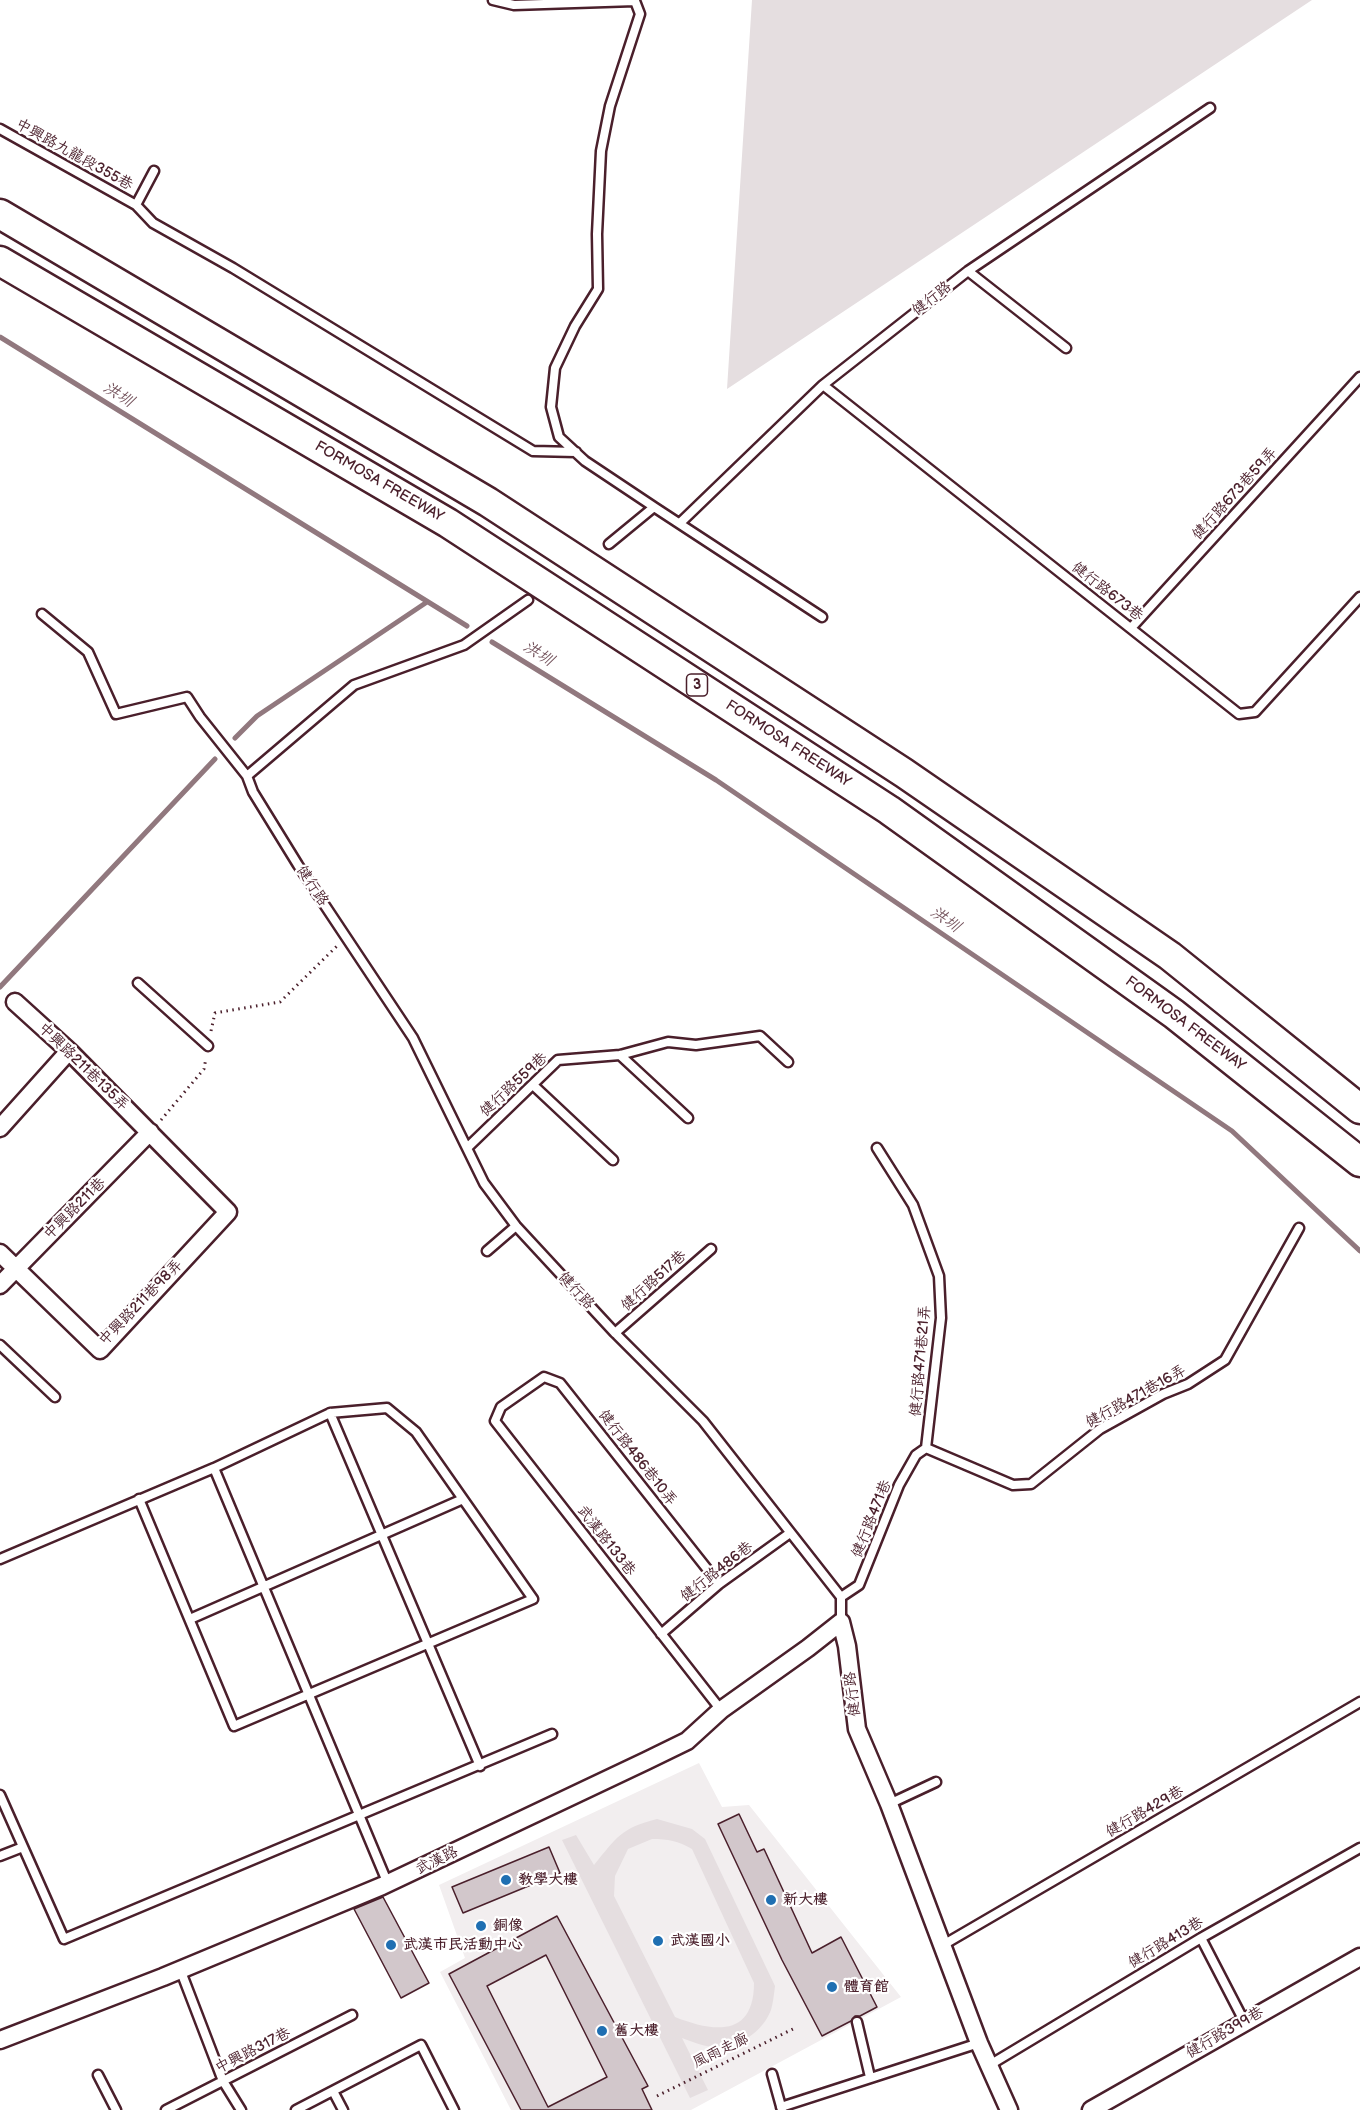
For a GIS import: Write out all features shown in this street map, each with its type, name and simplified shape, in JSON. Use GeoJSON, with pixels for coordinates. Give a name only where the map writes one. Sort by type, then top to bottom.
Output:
{"type":"FeatureCollection","features":[{"type":"Feature","properties":{"kind":"highway"},"geometry":{"type":"LineString","coordinates":[[0,214],[488,502],[904,773],[1170,956],[1360,1109]]}},
{"type":"Feature","properties":{"kind":"highway","name":"FORMOSA FREEWAY"},"geometry":{"type":"LineString","coordinates":[[0,261],[448,523],[890,810],[1174,1014],[1360,1162]]}},
{"type":"Feature","properties":{"kind":"street","name":"中興路211巷135弄"},"geometry":{"type":"LineString","coordinates":[[15,1002],[69,1051],[228,1212]]}},
{"type":"Feature","properties":{"kind":"street"},"geometry":{"type":"LineString","coordinates":[[0,1128],[69,1051]]}},
{"type":"Feature","properties":{"kind":"street","name":"中興路211巷"},"geometry":{"type":"LineString","coordinates":[[0,1285],[150,1132]]}},
{"type":"Feature","properties":{"kind":"street","name":"中興路211巷98弄"},"geometry":{"type":"LineString","coordinates":[[0,1253],[100,1350],[228,1212]]}},
{"type":"Feature","properties":{"kind":"street","name":"武漢路"},"geometry":{"type":"LineString","coordinates":[[0,2040],[388,1884],[687,1741],[721,1710],[841,1622]]}},
{"type":"Feature","properties":{"kind":"street","name":"健行路"},"geometry":{"type":"LineString","coordinates":[[841,1622],[847,1646],[857,1729],[889,1804],[988,2066],[1009,2110]]}},
{"type":"Feature","properties":{"kind":"street","name":"健行路399巷"},"geometry":{"type":"LineString","coordinates":[[1091,2110],[1360,1957]]}},
{"type":"Feature","properties":{"kind":"lane"},"geometry":{"type":"LineString","coordinates":[[493,0],[514,5],[635,1],[640,14],[610,106],[601,151],[597,234],[598,289],[575,326],[555,368],[551,407],[559,437],[576,452],[654,507],[822,617]]}},
{"type":"Feature","properties":{"kind":"lane","name":"健行路"},"geometry":{"type":"LineString","coordinates":[[680,523],[823,385],[968,272],[1210,108]]}},
{"type":"Feature","properties":{"kind":"lane","name":"中興路九龍段355巷"},"geometry":{"type":"LineString","coordinates":[[0,129],[136,205],[153,223],[233,268],[533,451],[576,452]]}},
{"type":"Feature","properties":{"kind":"lane"},"geometry":{"type":"LineString","coordinates":[[136,205],[154,171]]}},
{"type":"Feature","properties":{"kind":"lane"},"geometry":{"type":"LineString","coordinates":[[968,272],[1066,348]]}},
{"type":"Feature","properties":{"kind":"lane","name":"健行路673巷59弄"},"geometry":{"type":"LineString","coordinates":[[1131,628],[1360,377]]}},
{"type":"Feature","properties":{"kind":"lane","name":"健行路673巷"},"geometry":{"type":"LineString","coordinates":[[823,385],[1239,714],[1255,712],[1360,597]]}},
{"type":"Feature","properties":{"kind":"lane"},"geometry":{"type":"LineString","coordinates":[[609,544],[654,507]]}},
{"type":"Feature","properties":{"kind":"lane"},"geometry":{"type":"LineString","coordinates":[[247,776],[354,685],[464,645],[528,600]]}},
{"type":"Feature","properties":{"kind":"lane","name":"健行路"},"geometry":{"type":"LineString","coordinates":[[42,614],[88,652],[116,714],[187,697],[247,776],[253,792],[345,938],[413,1038],[484,1183],[516,1226],[615,1334],[703,1421],[841,1597],[841,1622]]}},
{"type":"Feature","properties":{"kind":"lane"},"geometry":{"type":"LineString","coordinates":[[138,983],[208,1046]]}},
{"type":"Feature","properties":{"kind":"lane","name":"健行路559巷"},"geometry":{"type":"LineString","coordinates":[[468,1147],[558,1060],[620,1055],[668,1042],[696,1045],[760,1036],[788,1062]]}},
{"type":"Feature","properties":{"kind":"lane"},"geometry":{"type":"LineString","coordinates":[[620,1055],[688,1118]]}},
{"type":"Feature","properties":{"kind":"lane"},"geometry":{"type":"LineString","coordinates":[[533,1085],[613,1160]]}},
{"type":"Feature","properties":{"kind":"lane","name":"健行路471巷21弄"},"geometry":{"type":"LineString","coordinates":[[877,1148],[913,1205],[939,1276],[941,1318],[926,1448]]}},
{"type":"Feature","properties":{"kind":"lane"},"geometry":{"type":"LineString","coordinates":[[487,1251],[516,1226]]}},
{"type":"Feature","properties":{"kind":"lane","name":"健行路471巷16弄"},"geometry":{"type":"LineString","coordinates":[[926,1448],[1013,1485],[1030,1484],[1100,1429],[1163,1394],[1188,1384],[1225,1360],[1299,1228]]}},
{"type":"Feature","properties":{"kind":"lane","name":"健行路517巷"},"geometry":{"type":"LineString","coordinates":[[615,1334],[711,1249]]}},
{"type":"Feature","properties":{"kind":"lane"},"geometry":{"type":"LineString","coordinates":[[0,1346],[55,1396]]}},
{"type":"Feature","properties":{"kind":"lane","name":"健行路486巷10弄"},"geometry":{"type":"LineString","coordinates":[[522,1392],[544,1377],[560,1383],[719,1584]]}},
{"type":"Feature","properties":{"kind":"lane","name":"武漢路133巷"},"geometry":{"type":"LineString","coordinates":[[522,1392],[501,1407],[495,1421],[721,1710]]}},
{"type":"Feature","properties":{"kind":"lane"},"geometry":{"type":"LineString","coordinates":[[0,1559],[139,1499],[214,1468],[330,1413],[387,1408],[416,1432],[533,1599],[234,1726],[139,1499]]}},
{"type":"Feature","properties":{"kind":"lane"},"geometry":{"type":"LineString","coordinates":[[330,1413],[480,1766]]}},
{"type":"Feature","properties":{"kind":"lane","name":"健行路471巷"},"geometry":{"type":"LineString","coordinates":[[841,1597],[859,1586],[899,1485],[916,1455],[926,1448]]}},
{"type":"Feature","properties":{"kind":"lane"},"geometry":{"type":"LineString","coordinates":[[214,1468],[388,1884]]}},
{"type":"Feature","properties":{"kind":"lane"},"geometry":{"type":"LineString","coordinates":[[189,1619],[463,1499]]}},
{"type":"Feature","properties":{"kind":"lane","name":"健行路486巷"},"geometry":{"type":"LineString","coordinates":[[661,1634],[719,1584],[790,1533]]}},
{"type":"Feature","properties":{"kind":"lane","name":"健行路429巷"},"geometry":{"type":"LineString","coordinates":[[943,1945],[1360,1702]]}},
{"type":"Feature","properties":{"kind":"lane"},"geometry":{"type":"LineString","coordinates":[[0,1796],[64,1939],[552,1734]]}},
{"type":"Feature","properties":{"kind":"lane"},"geometry":{"type":"LineString","coordinates":[[889,1804],[936,1782]]}},
{"type":"Feature","properties":{"kind":"lane"},"geometry":{"type":"LineString","coordinates":[[0,1856],[23,1847]]}},
{"type":"Feature","properties":{"kind":"lane","name":"健行路413巷"},"geometry":{"type":"LineString","coordinates":[[988,2066],[1201,1938],[1360,1848]]}},
{"type":"Feature","properties":{"kind":"lane"},"geometry":{"type":"LineString","coordinates":[[1201,1938],[1244,2021]]}},
{"type":"Feature","properties":{"kind":"lane"},"geometry":{"type":"LineString","coordinates":[[180,1969],[223,2081],[242,2110]]}},
{"type":"Feature","properties":{"kind":"lane","name":"中興路317巷"},"geometry":{"type":"LineString","coordinates":[[166,2110],[352,2015]]}},
{"type":"Feature","properties":{"kind":"lane"},"geometry":{"type":"LineString","coordinates":[[857,2022],[870,2077]]}},
{"type":"Feature","properties":{"kind":"lane"},"geometry":{"type":"LineString","coordinates":[[772,2074],[782,2108],[870,2077],[979,2043]]}},
{"type":"Feature","properties":{"kind":"lane"},"geometry":{"type":"LineString","coordinates":[[296,2110],[421,2045],[454,2110]]}},
{"type":"Feature","properties":{"kind":"lane"},"geometry":{"type":"LineString","coordinates":[[98,2075],[116,2110]]}},
{"type":"Feature","properties":{"kind":"lane"},"geometry":{"type":"LineString","coordinates":[[333,2091],[343,2110]]}},
{"type":"Feature","properties":{"kind":"path"},"geometry":{"type":"LineString","coordinates":[[150,1132],[204,1069],[215,1013],[280,1002],[345,938]]}},
{"type":"Feature","properties":{"kind":"path","name":"風雨走廊"},"geometry":{"type":"LineString","coordinates":[[657,2096],[795,2028]]}},
{"type":"Feature","properties":{"kind":"shaded area"},"geometry":{"type":"Polygon","coordinates":[[[752,0],[1312,0],[727,389],[752,0]]]}},
{"type":"Feature","properties":{"kind":"shaded area","name":"武漢國小"},"geometry":{"type":"Polygon","coordinates":[[[699,1763],[722,1807],[749,1805],[901,1997],[691,2110],[511,2110],[440,1972],[465,1958],[439,1885],[699,1763]]]}},
{"type":"Feature","properties":{"kind":"shaded area"},"geometry":{"type":"Polygon","coordinates":[[[657,1819],[692,1829],[705,1839],[775,1986],[772,2007],[767,2018],[757,2031],[743,2040],[727,2046],[714,2047],[682,2038],[708,2090],[690,2098],[562,1840],[576,1835],[594,1865],[621,1835],[645,1822],[657,1819]],[[652,1839],[628,1849],[615,1876],[614,1896],[675,2017],[703,2026],[729,2026],[739,2022],[747,2014],[752,2001],[754,1983],[692,1849],[677,1842],[652,1839]]]}},
{"type":"Feature","properties":{"kind":"building"},"geometry":{"type":"Polygon","coordinates":[[[739,1814],[757,1852],[764,1849],[812,1953],[841,1937],[877,2007],[860,2016],[855,2016],[851,2021],[822,2036],[782,1960],[718,1824],[739,1814]]]}},
{"type":"Feature","properties":{"kind":"building","name":"教學大樓"},"geometry":{"type":"Polygon","coordinates":[[[549,1847],[560,1873],[463,1913],[452,1887],[549,1847]]]}},
{"type":"Feature","properties":{"kind":"building","name":"武漢市民活動中心"},"geometry":{"type":"Polygon","coordinates":[[[383,1897],[429,1983],[401,1998],[354,1909],[383,1897]]]}},
{"type":"Feature","properties":{"kind":"building","name":"舊大樓"},"geometry":{"type":"Polygon","coordinates":[[[557,1916],[648,2086],[642,2089],[652,2110],[521,2110],[449,1974],[557,1916]],[[546,1955],[487,1986],[548,2107],[607,2077],[546,1955]]]}},
{"type":"Feature","properties":{"kind":"waterway","name":"洪圳"},"geometry":{"type":"LineString","coordinates":[[0,337],[467,626]]}},
{"type":"Feature","properties":{"kind":"waterway"},"geometry":{"type":"LineString","coordinates":[[235,738],[257,716],[427,602]]}},
{"type":"Feature","properties":{"kind":"waterway","name":"洪圳"},"geometry":{"type":"LineString","coordinates":[[492,642],[716,780],[1232,1131],[1360,1251]]}},
{"type":"Feature","properties":{"kind":"waterway"},"geometry":{"type":"LineString","coordinates":[[0,987],[215,759]]}},
{"type":"Feature","properties":{"kind":"place","name":"教學大樓"},"geometry":{"type":"Point","coordinates":[506,1880]}},
{"type":"Feature","properties":{"kind":"place","name":"新大樓"},"geometry":{"type":"Point","coordinates":[771,1900]}},
{"type":"Feature","properties":{"kind":"place","name":"銅像"},"geometry":{"type":"Point","coordinates":[481,1926]}},
{"type":"Feature","properties":{"kind":"place","name":"武漢國小"},"geometry":{"type":"Point","coordinates":[658,1941]}},
{"type":"Feature","properties":{"kind":"place","name":"武漢市民活動中心"},"geometry":{"type":"Point","coordinates":[391,1945]}},
{"type":"Feature","properties":{"kind":"place","name":"體育館"},"geometry":{"type":"Point","coordinates":[832,1987]}},
{"type":"Feature","properties":{"kind":"place","name":"舊大樓"},"geometry":{"type":"Point","coordinates":[602,2031]}}]}
